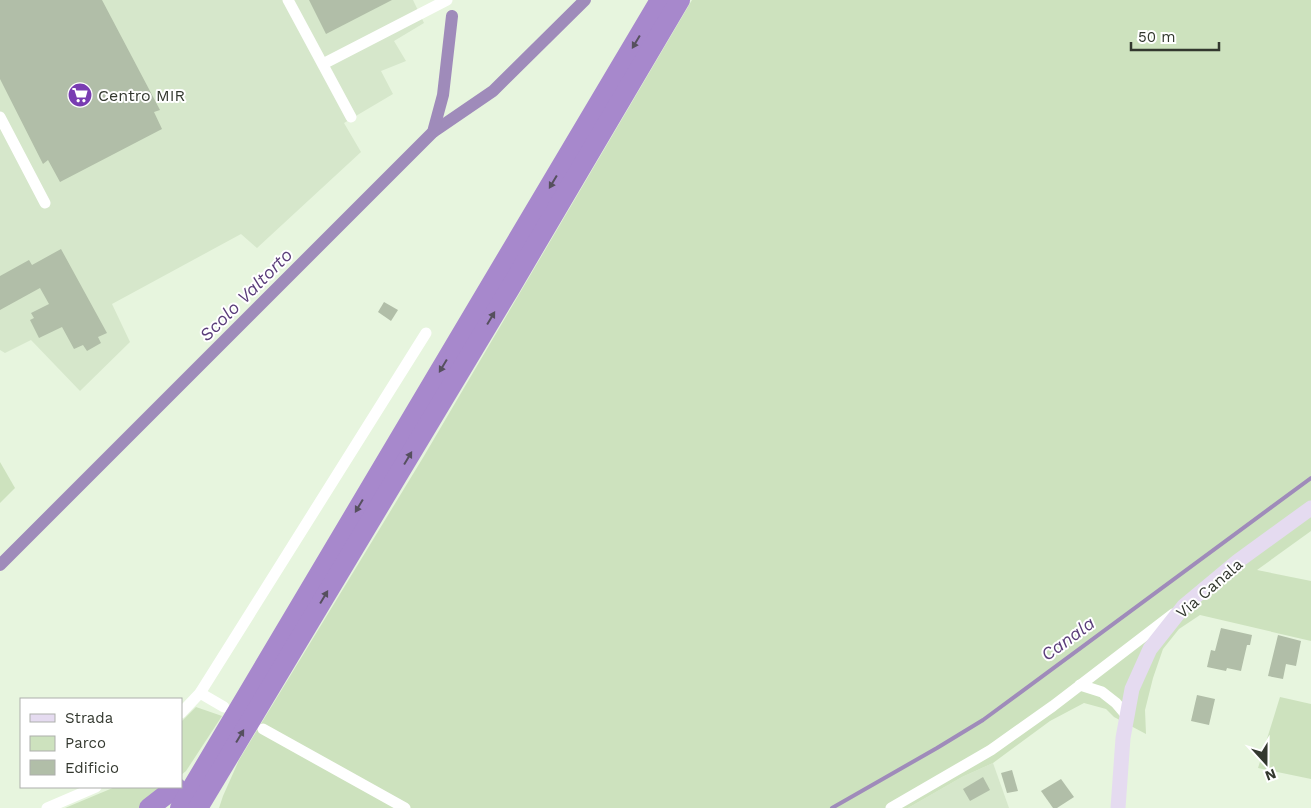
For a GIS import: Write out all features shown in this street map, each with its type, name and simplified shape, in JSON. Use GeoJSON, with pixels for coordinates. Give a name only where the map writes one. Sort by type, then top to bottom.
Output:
{"type":"FeatureCollection","features":[{"type":"Feature","properties":{"kind":"highway"},"geometry":{"type":"LineString","coordinates":[[180,808],[660,0]]}},
{"type":"Feature","properties":{"kind":"highway"},"geometry":{"type":"LineString","coordinates":[[198,808],[494,315],[680,0]]}},
{"type":"Feature","properties":{"kind":"highway"},"geometry":{"type":"LineString","coordinates":[[182,781],[200,764],[227,730]]}},
{"type":"Feature","properties":{"kind":"highway"},"geometry":{"type":"LineString","coordinates":[[213,808],[227,757]]}},
{"type":"Feature","properties":{"kind":"highway"},"geometry":{"type":"LineString","coordinates":[[149,808],[175,788]]}},
{"type":"Feature","properties":{"kind":"street"},"geometry":{"type":"LineString","coordinates":[[288,0],[350,117]]}},
{"type":"Feature","properties":{"kind":"street"},"geometry":{"type":"LineString","coordinates":[[323,64],[447,0]]}},
{"type":"Feature","properties":{"kind":"street"},"geometry":{"type":"LineString","coordinates":[[0,116],[45,203]]}},
{"type":"Feature","properties":{"kind":"street"},"geometry":{"type":"LineString","coordinates":[[182,712],[200,693],[426,333]]}},
{"type":"Feature","properties":{"kind":"street","name":"Via Canala"},"geometry":{"type":"LineString","coordinates":[[1118,808],[1123,738],[1132,689],[1150,649],[1184,606],[1238,561],[1311,508]]}},
{"type":"Feature","properties":{"kind":"street"},"geometry":{"type":"LineString","coordinates":[[891,808],[990,750],[1184,606]]}},
{"type":"Feature","properties":{"kind":"street"},"geometry":{"type":"LineString","coordinates":[[1080,685],[1102,692],[1116,703],[1127,716]]}},
{"type":"Feature","properties":{"kind":"street"},"geometry":{"type":"LineString","coordinates":[[200,693],[224,706]]}},
{"type":"Feature","properties":{"kind":"street"},"geometry":{"type":"LineString","coordinates":[[263,729],[405,808]]}},
{"type":"Feature","properties":{"kind":"street"},"geometry":{"type":"LineString","coordinates":[[47,808],[94,788]]}},
{"type":"Feature","properties":{"kind":"shaded area"},"geometry":{"type":"Polygon","coordinates":[[[0,0],[413,0],[424,23],[394,41],[406,61],[381,71],[393,94],[344,123],[361,152],[257,248],[241,234],[112,304],[130,342],[80,391],[31,340],[5,353],[0,350],[0,0]]]}},
{"type":"Feature","properties":{"kind":"shaded area"},"geometry":{"type":"Polygon","coordinates":[[[993,763],[1009,808],[908,808],[962,777],[993,763]]]}},
{"type":"Feature","properties":{"kind":"green space"},"geometry":{"type":"Polygon","coordinates":[[[692,0],[1311,0],[1311,531],[1257,570],[1311,581],[1311,641],[1200,615],[1179,629],[1163,649],[1145,710],[1146,734],[1114,717],[1106,709],[1084,703],[1050,721],[993,763],[962,777],[908,808],[219,808],[239,760],[424,456],[692,0]]]}},
{"type":"Feature","properties":{"kind":"green space"},"geometry":{"type":"Polygon","coordinates":[[[0,462],[15,488],[0,503],[0,462]]]}},
{"type":"Feature","properties":{"kind":"green space"},"geometry":{"type":"Polygon","coordinates":[[[1280,697],[1311,704],[1311,779],[1258,768],[1280,697]]]}},
{"type":"Feature","properties":{"kind":"green space"},"geometry":{"type":"Polygon","coordinates":[[[196,707],[222,716],[182,774],[182,721],[196,707]]]}},
{"type":"Feature","properties":{"kind":"green space"},"geometry":{"type":"Polygon","coordinates":[[[113,788],[169,788],[143,808],[65,808],[113,788]]]}},
{"type":"Feature","properties":{"kind":"building","name":"Centro MIR"},"geometry":{"type":"Polygon","coordinates":[[[0,0],[102,0],[160,110],[154,112],[162,129],[60,182],[48,160],[43,164],[0,79],[0,0]]]}},
{"type":"Feature","properties":{"kind":"building"},"geometry":{"type":"Polygon","coordinates":[[[309,0],[392,0],[326,34],[309,0]]]}},
{"type":"Feature","properties":{"kind":"building"},"geometry":{"type":"Polygon","coordinates":[[[61,249],[107,333],[98,337],[101,343],[87,351],[83,345],[74,349],[62,327],[39,338],[30,320],[34,318],[31,313],[49,304],[40,288],[0,310],[0,276],[29,260],[32,265],[61,249]]]}},
{"type":"Feature","properties":{"kind":"building"},"geometry":{"type":"Polygon","coordinates":[[[384,302],[398,310],[391,321],[378,312],[384,302]]]}},
{"type":"Feature","properties":{"kind":"building"},"geometry":{"type":"Polygon","coordinates":[[[1221,628],[1252,635],[1250,645],[1247,645],[1241,671],[1227,668],[1226,671],[1207,667],[1211,650],[1215,651],[1221,628]]]}},
{"type":"Feature","properties":{"kind":"building"},"geometry":{"type":"Polygon","coordinates":[[[1278,635],[1301,641],[1296,666],[1286,664],[1283,679],[1268,676],[1278,635]]]}},
{"type":"Feature","properties":{"kind":"building"},"geometry":{"type":"Polygon","coordinates":[[[1197,695],[1215,699],[1209,725],[1191,721],[1197,695]]]}},
{"type":"Feature","properties":{"kind":"building"},"geometry":{"type":"Polygon","coordinates":[[[1012,770],[1018,791],[1007,793],[1001,773],[1012,770]]]}},
{"type":"Feature","properties":{"kind":"building"},"geometry":{"type":"Polygon","coordinates":[[[983,777],[990,790],[970,801],[963,789],[983,777]]]}},
{"type":"Feature","properties":{"kind":"building"},"geometry":{"type":"Polygon","coordinates":[[[1061,779],[1074,797],[1057,808],[1053,808],[1041,791],[1061,779]]]}},
{"type":"Feature","properties":{"kind":"waterway"},"geometry":{"type":"LineString","coordinates":[[433,132],[493,91],[585,0]]}},
{"type":"Feature","properties":{"kind":"waterway","name":"Scolo Valtorto"},"geometry":{"type":"LineString","coordinates":[[0,565],[433,132],[443,95],[452,16]]}},
{"type":"Feature","properties":{"kind":"waterway","name":"Canala"},"geometry":{"type":"LineString","coordinates":[[832,808],[983,720],[1311,478]]}},
{"type":"Feature","properties":{"kind":"place","name":"Centro MIR"},"geometry":{"type":"Point","coordinates":[80,95]}}]}
